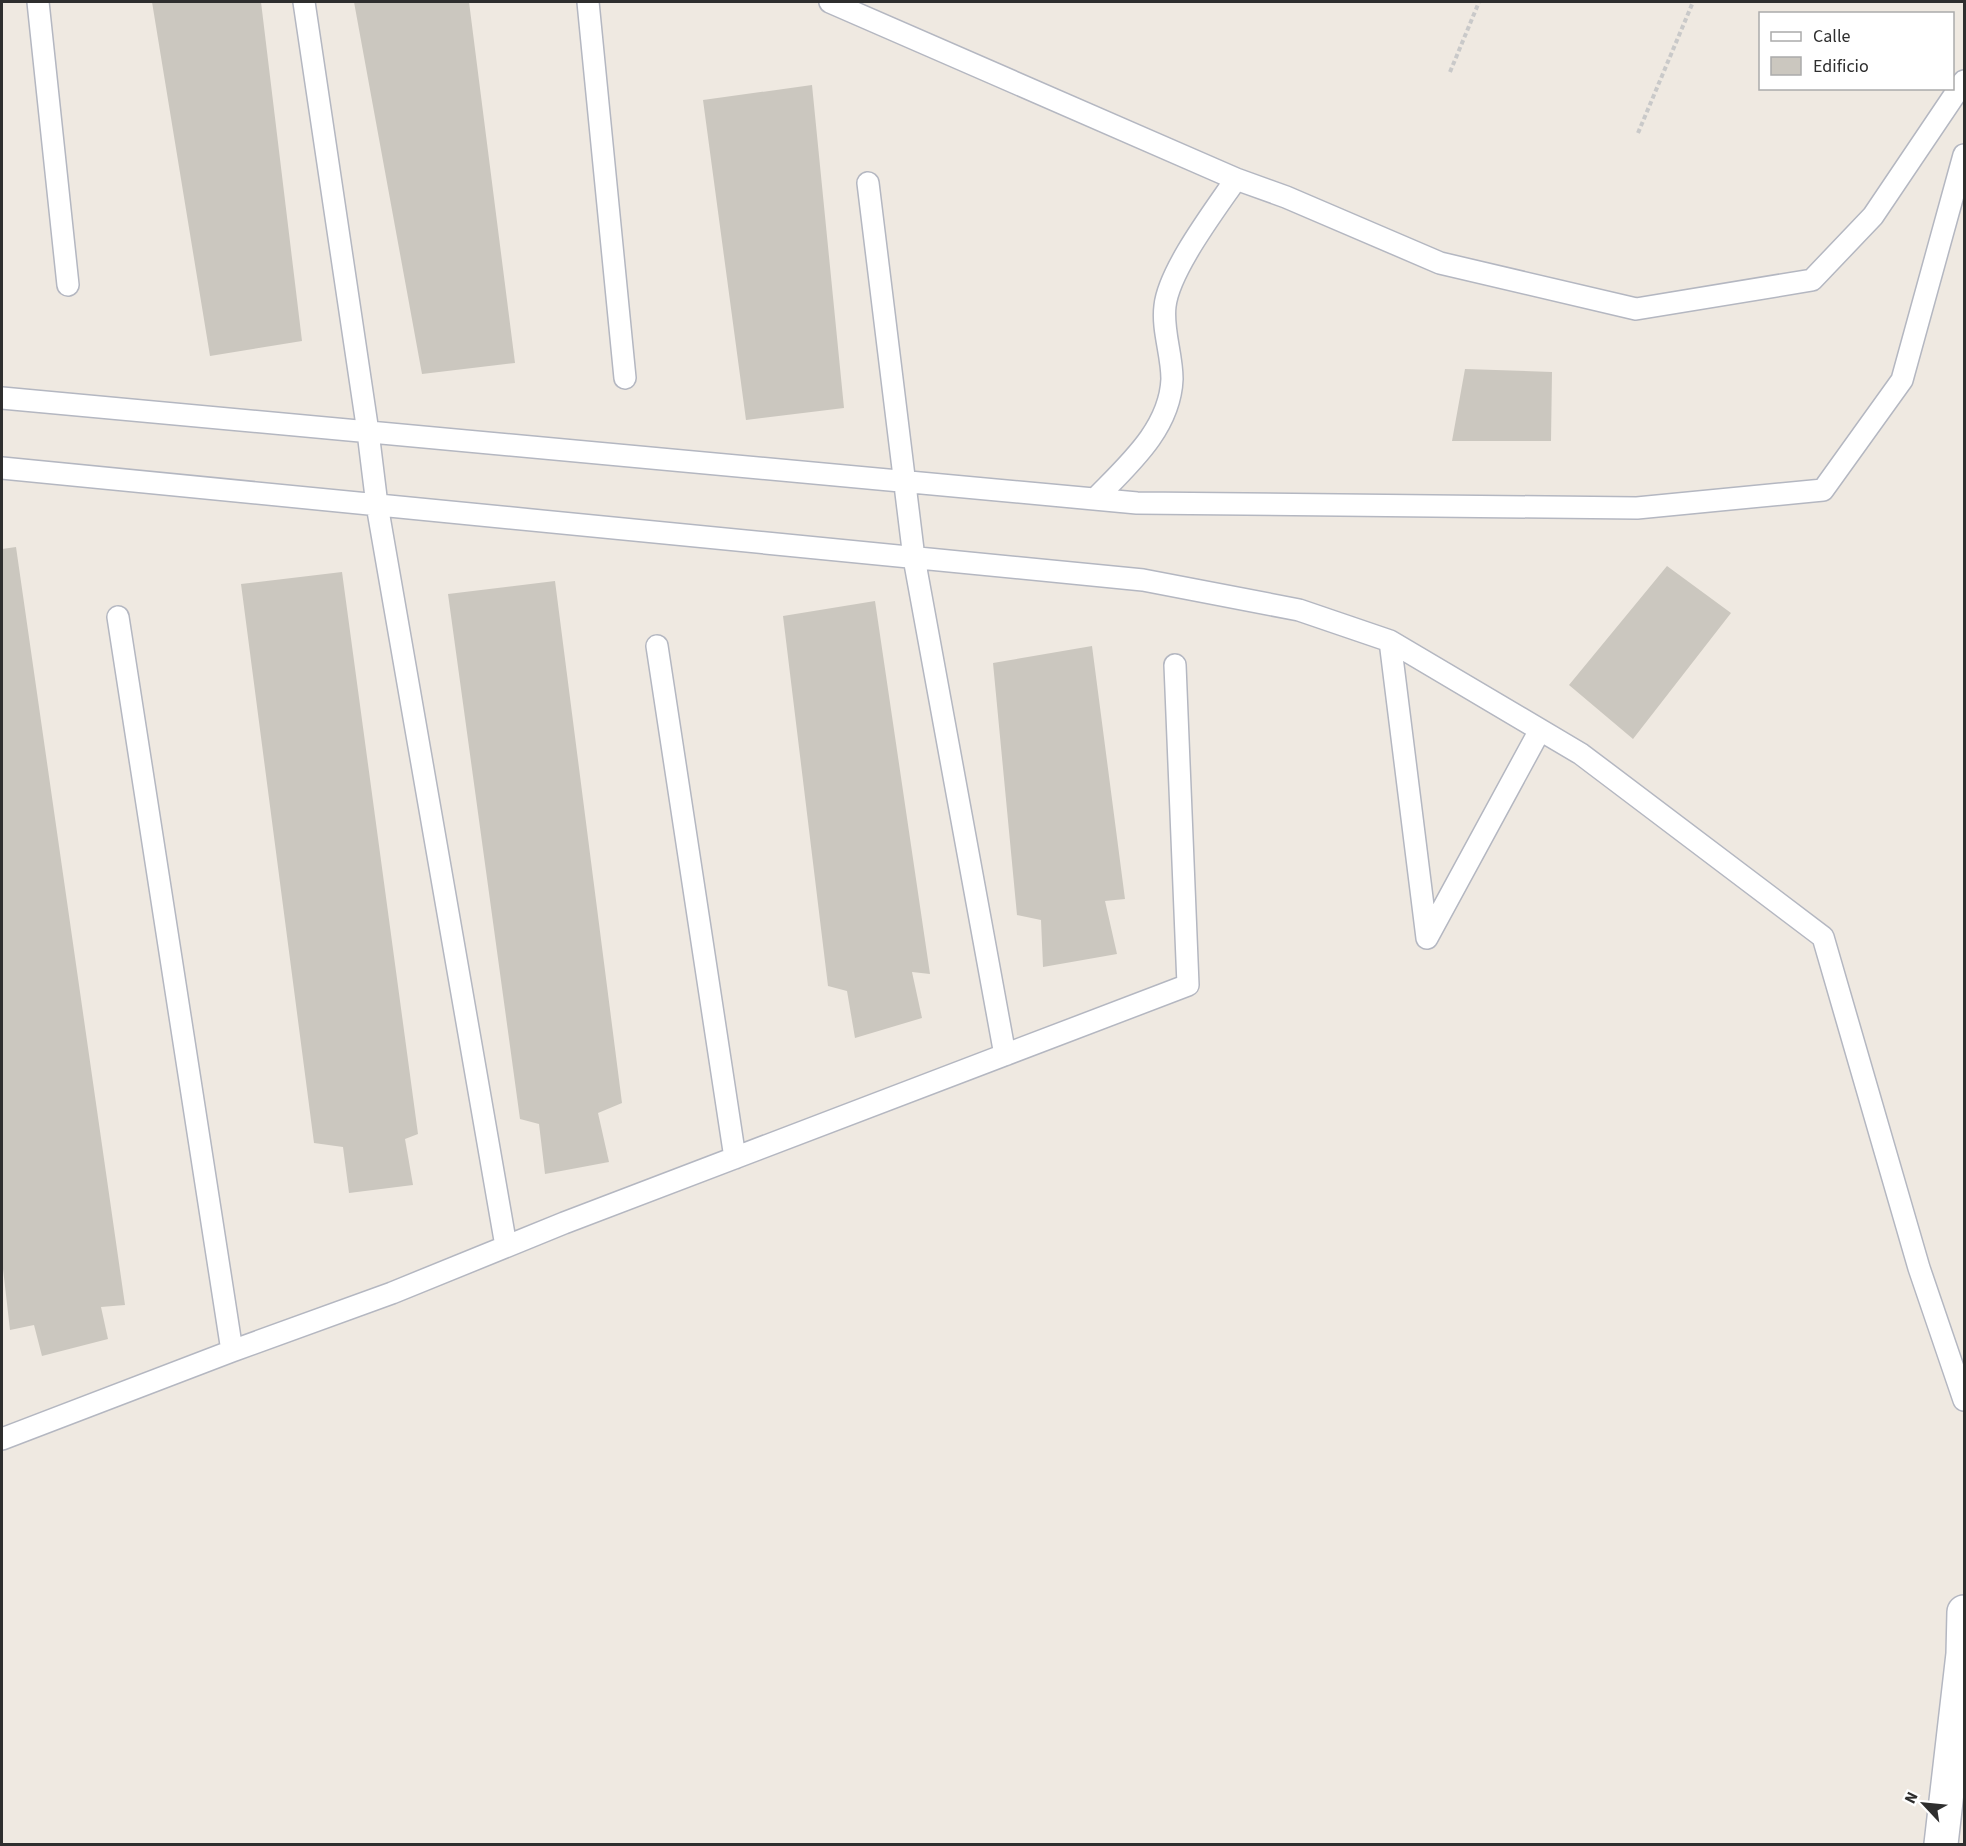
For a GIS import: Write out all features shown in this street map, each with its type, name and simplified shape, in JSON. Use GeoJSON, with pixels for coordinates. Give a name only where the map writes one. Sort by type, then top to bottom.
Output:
{"type":"FeatureCollection","features":[{"type":"Feature","properties":{"kind":"main road"},"geometry":{"type":"LineString","coordinates":[[1941,1845],[1964,1654],[1965,1612]]}},
{"type":"Feature","properties":{"kind":"lane"},"geometry":{"type":"LineString","coordinates":[[38,2],[68,285]]}},
{"type":"Feature","properties":{"kind":"lane"},"geometry":{"type":"LineString","coordinates":[[304,2],[377,505],[506,1246]]}},
{"type":"Feature","properties":{"kind":"lane"},"geometry":{"type":"LineString","coordinates":[[588,2],[625,378]]}},
{"type":"Feature","properties":{"kind":"lane"},"geometry":{"type":"LineString","coordinates":[[830,2],[1236,179],[1286,197],[1440,264],[1636,309],[1812,280],[1874,216],[1965,81]]}},
{"type":"Feature","properties":{"kind":"lane"},"geometry":{"type":"LineString","coordinates":[[2,398],[1137,503],[1637,508],[1823,490],[1902,380],[1965,155]]}},
{"type":"Feature","properties":{"kind":"lane"},"geometry":{"type":"LineString","coordinates":[[1095,499],[1133,461],[1152,437],[1167,410],[1172,379],[1164,306],[1174,274],[1236,179]]}},
{"type":"Feature","properties":{"kind":"lane"},"geometry":{"type":"LineString","coordinates":[[868,183],[914,558],[1005,1055]]}},
{"type":"Feature","properties":{"kind":"lane"},"geometry":{"type":"LineString","coordinates":[[2,468],[1143,580],[1299,610],[1390,641],[1581,754],[1823,937],[1919,1268],[1965,1400]]}},
{"type":"Feature","properties":{"kind":"lane"},"geometry":{"type":"LineString","coordinates":[[118,617],[232,1351]]}},
{"type":"Feature","properties":{"kind":"lane"},"geometry":{"type":"LineString","coordinates":[[1390,641],[1427,938],[1540,729]]}},
{"type":"Feature","properties":{"kind":"lane"},"geometry":{"type":"LineString","coordinates":[[657,646],[735,1158]]}},
{"type":"Feature","properties":{"kind":"lane"},"geometry":{"type":"LineString","coordinates":[[2,1439],[232,1351],[393,1293],[506,1246],[1188,985],[1175,665]]}},
{"type":"Feature","properties":{"kind":"path"},"geometry":{"type":"LineString","coordinates":[[1450,72],[1479,2]]}},
{"type":"Feature","properties":{"kind":"path"},"geometry":{"type":"LineString","coordinates":[[1638,133],[1693,2]]}},
{"type":"Feature","properties":{"kind":"building"},"geometry":{"type":"Polygon","coordinates":[[[152,2],[261,2],[302,341],[210,356],[152,2]]]}},
{"type":"Feature","properties":{"kind":"building"},"geometry":{"type":"Polygon","coordinates":[[[354,2],[469,2],[515,363],[422,374],[354,2]]]}},
{"type":"Feature","properties":{"kind":"building"},"geometry":{"type":"Polygon","coordinates":[[[812,85],[844,408],[746,420],[703,100],[812,85]]]}},
{"type":"Feature","properties":{"kind":"building"},"geometry":{"type":"Polygon","coordinates":[[[1465,369],[1552,372],[1551,441],[1452,441],[1465,369]]]}},
{"type":"Feature","properties":{"kind":"building"},"geometry":{"type":"Polygon","coordinates":[[[16,547],[125,1305],[101,1307],[108,1339],[42,1356],[34,1325],[10,1330],[2,1260],[2,549],[16,547]]]}},
{"type":"Feature","properties":{"kind":"building"},"geometry":{"type":"Polygon","coordinates":[[[1667,566],[1731,613],[1633,739],[1569,685],[1667,566]]]}},
{"type":"Feature","properties":{"kind":"building"},"geometry":{"type":"Polygon","coordinates":[[[342,572],[418,1134],[405,1139],[413,1185],[349,1193],[343,1147],[314,1143],[241,584],[342,572]]]}},
{"type":"Feature","properties":{"kind":"building"},"geometry":{"type":"Polygon","coordinates":[[[555,581],[622,1103],[598,1113],[609,1162],[545,1174],[539,1124],[520,1119],[448,594],[555,581]]]}},
{"type":"Feature","properties":{"kind":"building"},"geometry":{"type":"Polygon","coordinates":[[[875,601],[930,974],[912,972],[922,1018],[855,1038],[847,991],[828,986],[783,616],[875,601]]]}},
{"type":"Feature","properties":{"kind":"building"},"geometry":{"type":"Polygon","coordinates":[[[1092,646],[1125,899],[1105,901],[1117,954],[1043,967],[1041,920],[1017,915],[993,663],[1092,646]]]}}]}
